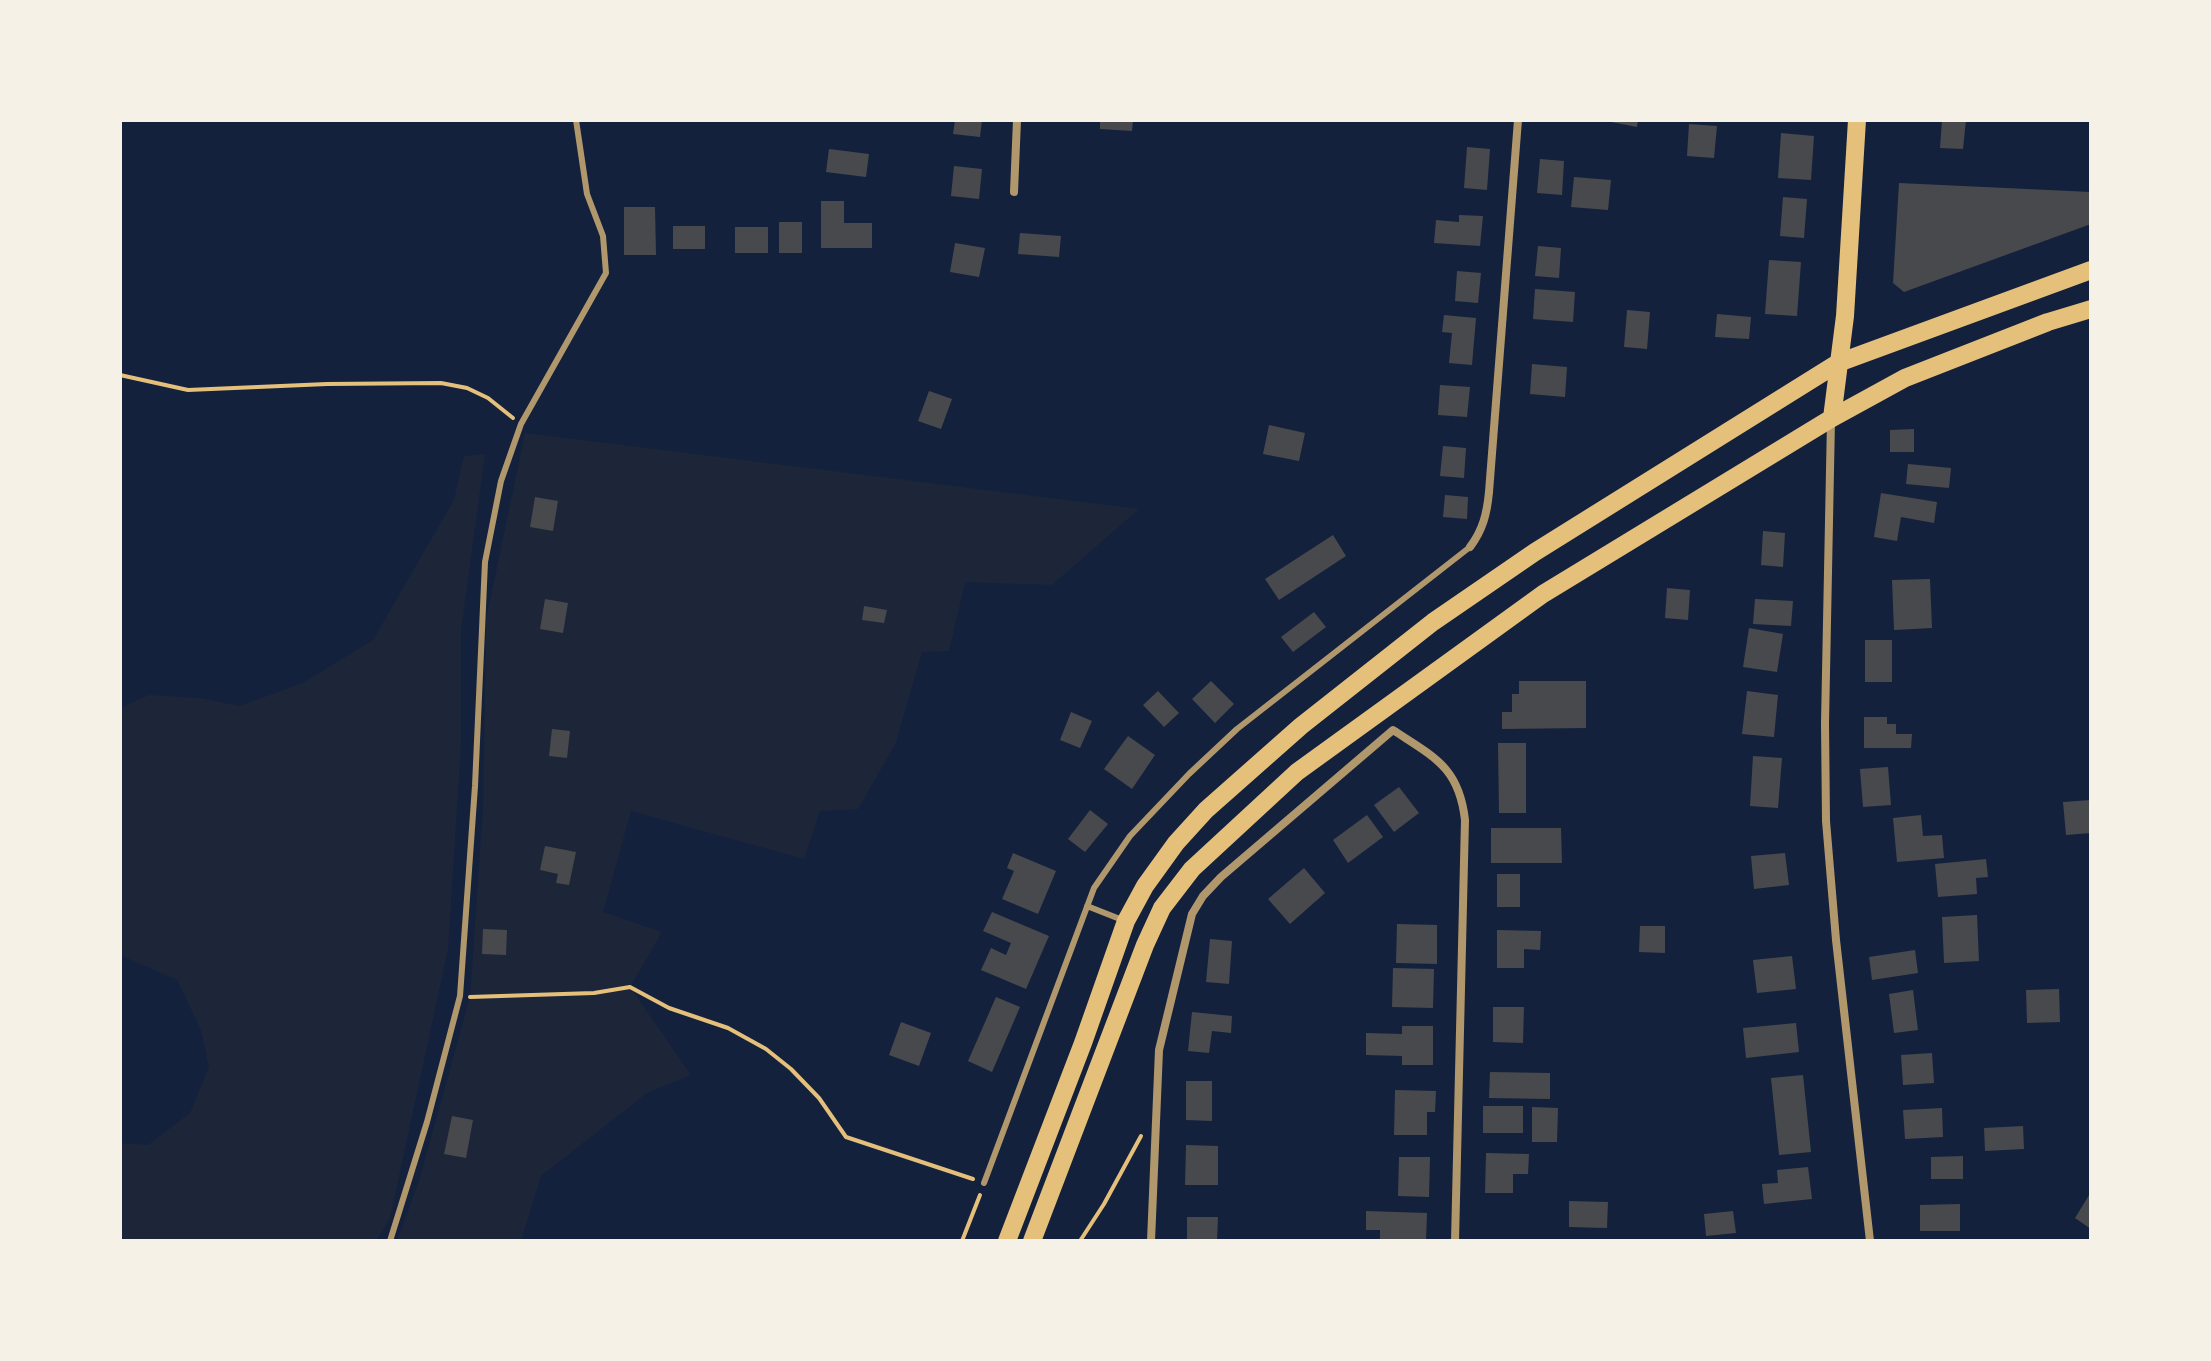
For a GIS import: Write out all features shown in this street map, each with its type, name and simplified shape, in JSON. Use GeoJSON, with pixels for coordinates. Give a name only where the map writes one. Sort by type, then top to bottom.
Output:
{"type":"FeatureCollection","features":[{"type":"Feature","properties":{"kind":"main road"},"geometry":{"type":"LineString","coordinates":[[1832,418],[1845,316],[1857,120]]}},
{"type":"Feature","properties":{"kind":"main road"},"geometry":{"type":"LineString","coordinates":[[1007,1241],[1126,921],[1145,886],[1176,843],[1206,810],[1351,685],[1433,622],[1535,552],[1838,363],[2091,270]]}},
{"type":"Feature","properties":{"kind":"main road"},"geometry":{"type":"LineString","coordinates":[[1032,1241],[1162,908],[1192,869],[1297,772],[1492,628],[1569,577],[1832,418],[1919,371],[2091,309]]}},
{"type":"Feature","properties":{"kind":"street"},"geometry":{"type":"LineString","coordinates":[[1014,192],[1017,120]]}},
{"type":"Feature","properties":{"kind":"street"},"geometry":{"type":"LineString","coordinates":[[1470,547],[1479,535],[1486,516],[1489,492],[1518,120]]}},
{"type":"Feature","properties":{"kind":"street"},"geometry":{"type":"LineString","coordinates":[[1832,418],[1825,723],[1826,821],[1836,940],[1870,1241]]}},
{"type":"Feature","properties":{"kind":"street"},"geometry":{"type":"LineString","coordinates":[[1151,1241],[1159,1050],[1192,914],[1203,896],[1221,877],[1393,730],[1436,759],[1455,779],[1463,800],[1455,1241]]}},
{"type":"Feature","properties":{"kind":"lane"},"geometry":{"type":"LineString","coordinates":[[390,1241],[427,1122],[460,996],[475,786],[485,562],[501,481],[521,424],[606,273],[603,236],[587,194],[576,120]]}},
{"type":"Feature","properties":{"kind":"lane"},"geometry":{"type":"LineString","coordinates":[[984,1183],[1087,906],[1101,875],[1130,836],[1237,729],[1470,547]]}},
{"type":"Feature","properties":{"kind":"lane"},"geometry":{"type":"LineString","coordinates":[[1087,906],[1126,921]]}},
{"type":"Feature","properties":{"kind":"path"},"geometry":{"type":"LineString","coordinates":[[120,375],[188,390],[441,383],[467,388],[488,398],[521,424]]}},
{"type":"Feature","properties":{"kind":"path"},"geometry":{"type":"LineString","coordinates":[[460,996],[551,995],[630,987],[669,1008],[728,1028],[766,1049],[791,1069],[819,1098],[846,1137],[984,1183],[962,1241]]}},
{"type":"Feature","properties":{"kind":"path"},"geometry":{"type":"LineString","coordinates":[[1080,1241],[1104,1204],[1138,1138],[1155,1125]]}},
{"type":"Feature","properties":{"kind":"shaded area"},"geometry":{"type":"Polygon","coordinates":[[[525,433],[1139,509],[1052,585],[965,582],[949,651],[922,652],[895,745],[858,809],[820,811],[804,859],[631,811],[603,912],[662,932],[630,987],[691,1075],[647,1093],[541,1176],[521,1241],[397,1241],[419,1181],[470,997],[483,809],[486,620],[525,433]]]}},
{"type":"Feature","properties":{"kind":"shaded area"},"geometry":{"type":"Polygon","coordinates":[[[485,454],[461,630],[461,744],[448,949],[390,1218],[376,1241],[120,1241],[120,1143],[148,1145],[190,1113],[209,1067],[201,1030],[177,980],[120,955],[120,708],[149,695],[199,698],[239,706],[303,683],[373,640],[454,500],[464,456],[485,454]]]}},
{"type":"Feature","properties":{"kind":"building"},"geometry":{"type":"Polygon","coordinates":[[[955,120],[982,120],[980,137],[953,134],[955,120]]]}},
{"type":"Feature","properties":{"kind":"building"},"geometry":{"type":"Polygon","coordinates":[[[1100,120],[1133,120],[1132,131],[1100,129],[1100,120]]]}},
{"type":"Feature","properties":{"kind":"building"},"geometry":{"type":"Polygon","coordinates":[[[1601,120],[1638,120],[1637,127],[1601,120]]]}},
{"type":"Feature","properties":{"kind":"building"},"geometry":{"type":"Polygon","coordinates":[[[1942,120],[1966,120],[1963,149],[1940,148],[1942,120]]]}},
{"type":"Feature","properties":{"kind":"building"},"geometry":{"type":"Polygon","coordinates":[[[1689,124],[1717,126],[1714,158],[1687,156],[1689,124]]]}},
{"type":"Feature","properties":{"kind":"building"},"geometry":{"type":"Polygon","coordinates":[[[1781,133],[1814,136],[1811,180],[1778,178],[1781,133]]]}},
{"type":"Feature","properties":{"kind":"building"},"geometry":{"type":"Polygon","coordinates":[[[1467,147],[1490,149],[1487,190],[1464,188],[1467,147]]]}},
{"type":"Feature","properties":{"kind":"building"},"geometry":{"type":"Polygon","coordinates":[[[829,149],[869,154],[866,177],[826,172],[829,149]]]}},
{"type":"Feature","properties":{"kind":"building"},"geometry":{"type":"Polygon","coordinates":[[[1540,159],[1564,161],[1562,195],[1537,193],[1540,159]]]}},
{"type":"Feature","properties":{"kind":"building"},"geometry":{"type":"Polygon","coordinates":[[[954,166],[982,169],[979,199],[951,196],[954,166]]]}},
{"type":"Feature","properties":{"kind":"building"},"geometry":{"type":"Polygon","coordinates":[[[1574,177],[1611,180],[1608,210],[1571,207],[1574,177]]]}},
{"type":"Feature","properties":{"kind":"building"},"geometry":{"type":"Polygon","coordinates":[[[1899,183],[2091,192],[2091,224],[1904,292],[1893,283],[1899,183]]]}},
{"type":"Feature","properties":{"kind":"building"},"geometry":{"type":"Polygon","coordinates":[[[1783,197],[1807,199],[1804,238],[1780,236],[1783,197]]]}},
{"type":"Feature","properties":{"kind":"building"},"geometry":{"type":"Polygon","coordinates":[[[821,201],[844,201],[844,223],[872,223],[872,248],[821,248],[821,201]]]}},
{"type":"Feature","properties":{"kind":"building"},"geometry":{"type":"Polygon","coordinates":[[[624,207],[655,207],[656,255],[624,255],[624,207]]]}},
{"type":"Feature","properties":{"kind":"building"},"geometry":{"type":"Polygon","coordinates":[[[1459,215],[1483,216],[1480,246],[1434,243],[1436,220],[1459,222],[1459,215]]]}},
{"type":"Feature","properties":{"kind":"building"},"geometry":{"type":"Polygon","coordinates":[[[779,222],[802,222],[802,253],[779,253],[779,222]]]}},
{"type":"Feature","properties":{"kind":"building"},"geometry":{"type":"Polygon","coordinates":[[[673,226],[705,226],[705,249],[673,249],[673,226]]]}},
{"type":"Feature","properties":{"kind":"building"},"geometry":{"type":"Polygon","coordinates":[[[735,227],[768,227],[768,253],[735,253],[735,227]]]}},
{"type":"Feature","properties":{"kind":"building"},"geometry":{"type":"Polygon","coordinates":[[[1020,233],[1061,236],[1059,257],[1018,254],[1020,233]]]}},
{"type":"Feature","properties":{"kind":"building"},"geometry":{"type":"Polygon","coordinates":[[[955,243],[985,248],[979,277],[950,272],[955,243]]]}},
{"type":"Feature","properties":{"kind":"building"},"geometry":{"type":"Polygon","coordinates":[[[1538,246],[1561,248],[1559,278],[1535,276],[1538,246]]]}},
{"type":"Feature","properties":{"kind":"building"},"geometry":{"type":"Polygon","coordinates":[[[1769,260],[1801,262],[1797,316],[1765,314],[1769,260]]]}},
{"type":"Feature","properties":{"kind":"building"},"geometry":{"type":"Polygon","coordinates":[[[1457,271],[1481,273],[1478,303],[1455,301],[1457,271]]]}},
{"type":"Feature","properties":{"kind":"building"},"geometry":{"type":"Polygon","coordinates":[[[1535,289],[1575,292],[1573,322],[1533,319],[1535,289]]]}},
{"type":"Feature","properties":{"kind":"building"},"geometry":{"type":"Polygon","coordinates":[[[1627,310],[1650,312],[1647,349],[1624,347],[1627,310]]]}},
{"type":"Feature","properties":{"kind":"building"},"geometry":{"type":"Polygon","coordinates":[[[1717,314],[1751,317],[1749,339],[1715,337],[1717,314]]]}},
{"type":"Feature","properties":{"kind":"building"},"geometry":{"type":"Polygon","coordinates":[[[1444,315],[1476,318],[1472,365],[1449,363],[1452,333],[1442,332],[1444,315]]]}},
{"type":"Feature","properties":{"kind":"building"},"geometry":{"type":"Polygon","coordinates":[[[1532,364],[1567,367],[1565,397],[1530,394],[1532,364]]]}},
{"type":"Feature","properties":{"kind":"building"},"geometry":{"type":"Polygon","coordinates":[[[1440,385],[1470,387],[1467,417],[1438,415],[1440,385]]]}},
{"type":"Feature","properties":{"kind":"building"},"geometry":{"type":"Polygon","coordinates":[[[929,391],[952,399],[941,429],[918,421],[929,391]]]}},
{"type":"Feature","properties":{"kind":"building"},"geometry":{"type":"Polygon","coordinates":[[[1269,425],[1305,433],[1299,461],[1263,454],[1269,425]]]}},
{"type":"Feature","properties":{"kind":"building"},"geometry":{"type":"Polygon","coordinates":[[[1914,429],[1914,452],[1890,452],[1890,430],[1914,429]]]}},
{"type":"Feature","properties":{"kind":"building"},"geometry":{"type":"Polygon","coordinates":[[[1443,446],[1466,448],[1464,478],[1440,476],[1443,446]]]}},
{"type":"Feature","properties":{"kind":"building"},"geometry":{"type":"Polygon","coordinates":[[[1908,464],[1951,468],[1949,488],[1906,484],[1908,464]]]}},
{"type":"Feature","properties":{"kind":"building"},"geometry":{"type":"Polygon","coordinates":[[[1881,493],[1937,502],[1934,523],[1901,517],[1897,541],[1874,537],[1881,493]]]}},
{"type":"Feature","properties":{"kind":"building"},"geometry":{"type":"Polygon","coordinates":[[[1445,495],[1468,497],[1467,519],[1443,517],[1445,495]]]}},
{"type":"Feature","properties":{"kind":"building"},"geometry":{"type":"Polygon","coordinates":[[[535,497],[558,501],[553,531],[530,527],[535,497]]]}},
{"type":"Feature","properties":{"kind":"building"},"geometry":{"type":"Polygon","coordinates":[[[1763,531],[1785,533],[1783,567],[1761,565],[1763,531]]]}},
{"type":"Feature","properties":{"kind":"building"},"geometry":{"type":"Polygon","coordinates":[[[1333,535],[1346,556],[1279,600],[1265,579],[1333,535]]]}},
{"type":"Feature","properties":{"kind":"building"},"geometry":{"type":"Polygon","coordinates":[[[1930,579],[1932,628],[1894,630],[1892,580],[1930,579]]]}},
{"type":"Feature","properties":{"kind":"building"},"geometry":{"type":"Polygon","coordinates":[[[1667,588],[1690,590],[1688,620],[1665,618],[1667,588]]]}},
{"type":"Feature","properties":{"kind":"building"},"geometry":{"type":"Polygon","coordinates":[[[545,599],[568,603],[563,633],[540,629],[545,599]]]}},
{"type":"Feature","properties":{"kind":"building"},"geometry":{"type":"Polygon","coordinates":[[[1755,599],[1793,601],[1791,626],[1753,624],[1755,599]]]}},
{"type":"Feature","properties":{"kind":"building"},"geometry":{"type":"Polygon","coordinates":[[[864,606],[887,610],[884,623],[862,620],[864,606]]]}},
{"type":"Feature","properties":{"kind":"building"},"geometry":{"type":"Polygon","coordinates":[[[1314,612],[1326,627],[1293,652],[1281,637],[1314,612]]]}},
{"type":"Feature","properties":{"kind":"building"},"geometry":{"type":"Polygon","coordinates":[[[1749,628],[1783,634],[1777,672],[1743,667],[1749,628]]]}},
{"type":"Feature","properties":{"kind":"building"},"geometry":{"type":"Polygon","coordinates":[[[1865,640],[1892,640],[1892,682],[1865,682],[1865,640]]]}},
{"type":"Feature","properties":{"kind":"building"},"geometry":{"type":"Polygon","coordinates":[[[1211,681],[1234,704],[1215,723],[1192,699],[1211,681]]]}},
{"type":"Feature","properties":{"kind":"building"},"geometry":{"type":"Polygon","coordinates":[[[1519,681],[1586,681],[1586,728],[1502,729],[1502,712],[1512,712],[1512,694],[1519,694],[1519,681]]]}},
{"type":"Feature","properties":{"kind":"building"},"geometry":{"type":"Polygon","coordinates":[[[1158,691],[1179,713],[1164,727],[1143,705],[1158,691]]]}},
{"type":"Feature","properties":{"kind":"building"},"geometry":{"type":"Polygon","coordinates":[[[1747,691],[1778,695],[1774,737],[1742,734],[1747,691]]]}},
{"type":"Feature","properties":{"kind":"building"},"geometry":{"type":"Polygon","coordinates":[[[1071,712],[1092,721],[1080,748],[1060,740],[1071,712]]]}},
{"type":"Feature","properties":{"kind":"building"},"geometry":{"type":"Polygon","coordinates":[[[1864,717],[1887,717],[1887,724],[1896,724],[1896,734],[1912,734],[1911,748],[1864,748],[1864,717]]]}},
{"type":"Feature","properties":{"kind":"building"},"geometry":{"type":"Polygon","coordinates":[[[552,729],[570,731],[567,758],[549,756],[552,729]]]}},
{"type":"Feature","properties":{"kind":"building"},"geometry":{"type":"Polygon","coordinates":[[[1128,736],[1155,755],[1132,789],[1104,769],[1128,736]]]}},
{"type":"Feature","properties":{"kind":"building"},"geometry":{"type":"Polygon","coordinates":[[[1498,743],[1526,743],[1526,813],[1499,813],[1498,743]]]}},
{"type":"Feature","properties":{"kind":"building"},"geometry":{"type":"Polygon","coordinates":[[[1753,756],[1782,758],[1778,808],[1750,806],[1753,756]]]}},
{"type":"Feature","properties":{"kind":"building"},"geometry":{"type":"Polygon","coordinates":[[[1888,767],[1891,805],[1863,807],[1860,769],[1888,767]]]}},
{"type":"Feature","properties":{"kind":"building"},"geometry":{"type":"Polygon","coordinates":[[[1399,787],[1419,813],[1394,832],[1374,805],[1399,787]]]}},
{"type":"Feature","properties":{"kind":"building"},"geometry":{"type":"Polygon","coordinates":[[[2091,800],[2091,833],[2066,835],[2063,802],[2091,800]]]}},
{"type":"Feature","properties":{"kind":"building"},"geometry":{"type":"Polygon","coordinates":[[[1090,810],[1108,824],[1085,852],[1068,839],[1090,810]]]}},
{"type":"Feature","properties":{"kind":"building"},"geometry":{"type":"Polygon","coordinates":[[[1367,815],[1383,837],[1348,863],[1333,840],[1367,815]]]}},
{"type":"Feature","properties":{"kind":"building"},"geometry":{"type":"Polygon","coordinates":[[[1921,815],[1923,836],[1942,835],[1944,858],[1897,862],[1893,818],[1921,815]]]}},
{"type":"Feature","properties":{"kind":"building"},"geometry":{"type":"Polygon","coordinates":[[[1491,828],[1561,828],[1562,863],[1491,863],[1491,828]]]}},
{"type":"Feature","properties":{"kind":"building"},"geometry":{"type":"Polygon","coordinates":[[[545,846],[576,852],[569,885],[556,883],[558,874],[540,870],[545,846]]]}},
{"type":"Feature","properties":{"kind":"building"},"geometry":{"type":"Polygon","coordinates":[[[1013,853],[1056,871],[1038,914],[1002,899],[1014,871],[1007,868],[1013,853]]]}},
{"type":"Feature","properties":{"kind":"building"},"geometry":{"type":"Polygon","coordinates":[[[1785,853],[1789,885],[1754,889],[1751,856],[1785,853]]]}},
{"type":"Feature","properties":{"kind":"building"},"geometry":{"type":"Polygon","coordinates":[[[1986,859],[1988,877],[1976,878],[1977,894],[1938,897],[1935,864],[1986,859]]]}},
{"type":"Feature","properties":{"kind":"building"},"geometry":{"type":"Polygon","coordinates":[[[1304,868],[1325,893],[1290,924],[1268,899],[1304,868]]]}},
{"type":"Feature","properties":{"kind":"building"},"geometry":{"type":"Polygon","coordinates":[[[1497,874],[1520,874],[1520,907],[1497,907],[1497,874]]]}},
{"type":"Feature","properties":{"kind":"building"},"geometry":{"type":"Polygon","coordinates":[[[992,912],[1049,936],[1026,989],[981,970],[991,948],[1006,955],[1011,943],[983,931],[992,912]]]}},
{"type":"Feature","properties":{"kind":"building"},"geometry":{"type":"Polygon","coordinates":[[[1977,915],[1979,961],[1944,963],[1942,917],[1977,915]]]}},
{"type":"Feature","properties":{"kind":"building"},"geometry":{"type":"Polygon","coordinates":[[[1397,924],[1437,925],[1437,964],[1396,963],[1397,924]]]}},
{"type":"Feature","properties":{"kind":"building"},"geometry":{"type":"Polygon","coordinates":[[[1640,926],[1665,926],[1665,953],[1639,952],[1640,926]]]}},
{"type":"Feature","properties":{"kind":"building"},"geometry":{"type":"Polygon","coordinates":[[[483,929],[507,930],[506,955],[482,954],[483,929]]]}},
{"type":"Feature","properties":{"kind":"building"},"geometry":{"type":"Polygon","coordinates":[[[1497,930],[1541,931],[1540,950],[1524,949],[1524,968],[1497,968],[1497,930]]]}},
{"type":"Feature","properties":{"kind":"building"},"geometry":{"type":"Polygon","coordinates":[[[1210,939],[1232,941],[1229,984],[1206,982],[1210,939]]]}},
{"type":"Feature","properties":{"kind":"building"},"geometry":{"type":"Polygon","coordinates":[[[1915,950],[1918,973],[1872,980],[1869,957],[1915,950]]]}},
{"type":"Feature","properties":{"kind":"building"},"geometry":{"type":"Polygon","coordinates":[[[1792,956],[1796,989],[1757,993],[1753,960],[1792,956]]]}},
{"type":"Feature","properties":{"kind":"building"},"geometry":{"type":"Polygon","coordinates":[[[1393,968],[1434,969],[1433,1008],[1392,1007],[1393,968]]]}},
{"type":"Feature","properties":{"kind":"building"},"geometry":{"type":"Polygon","coordinates":[[[2059,989],[2060,1022],[2027,1023],[2026,990],[2059,989]]]}},
{"type":"Feature","properties":{"kind":"building"},"geometry":{"type":"Polygon","coordinates":[[[1913,990],[1918,1030],[1894,1033],[1889,994],[1913,990]]]}},
{"type":"Feature","properties":{"kind":"building"},"geometry":{"type":"Polygon","coordinates":[[[996,997],[1020,1007],[992,1072],[968,1061],[996,997]]]}},
{"type":"Feature","properties":{"kind":"building"},"geometry":{"type":"Polygon","coordinates":[[[1493,1007],[1524,1007],[1523,1043],[1493,1042],[1493,1007]]]}},
{"type":"Feature","properties":{"kind":"building"},"geometry":{"type":"Polygon","coordinates":[[[1192,1012],[1232,1016],[1231,1033],[1212,1031],[1209,1053],[1188,1051],[1192,1012]]]}},
{"type":"Feature","properties":{"kind":"building"},"geometry":{"type":"Polygon","coordinates":[[[901,1022],[931,1033],[919,1066],[889,1055],[901,1022]]]}},
{"type":"Feature","properties":{"kind":"building"},"geometry":{"type":"Polygon","coordinates":[[[1796,1023],[1799,1052],[1746,1058],[1743,1028],[1796,1023]]]}},
{"type":"Feature","properties":{"kind":"building"},"geometry":{"type":"Polygon","coordinates":[[[1402,1026],[1433,1026],[1433,1065],[1402,1065],[1402,1056],[1366,1055],[1366,1033],[1402,1034],[1402,1026]]]}},
{"type":"Feature","properties":{"kind":"building"},"geometry":{"type":"Polygon","coordinates":[[[1932,1053],[1934,1083],[1903,1085],[1901,1055],[1932,1053]]]}},
{"type":"Feature","properties":{"kind":"building"},"geometry":{"type":"Polygon","coordinates":[[[1490,1072],[1550,1073],[1550,1099],[1489,1098],[1490,1072]]]}},
{"type":"Feature","properties":{"kind":"building"},"geometry":{"type":"Polygon","coordinates":[[[1803,1075],[1811,1152],[1779,1155],[1771,1078],[1803,1075]]]}},
{"type":"Feature","properties":{"kind":"building"},"geometry":{"type":"Polygon","coordinates":[[[1186,1081],[1212,1081],[1212,1121],[1186,1120],[1186,1081]]]}},
{"type":"Feature","properties":{"kind":"building"},"geometry":{"type":"Polygon","coordinates":[[[1395,1090],[1436,1091],[1435,1112],[1427,1112],[1427,1135],[1394,1135],[1395,1090]]]}},
{"type":"Feature","properties":{"kind":"building"},"geometry":{"type":"Polygon","coordinates":[[[1483,1106],[1523,1106],[1523,1133],[1483,1133],[1483,1106]]]}},
{"type":"Feature","properties":{"kind":"building"},"geometry":{"type":"Polygon","coordinates":[[[1532,1107],[1558,1108],[1557,1142],[1532,1142],[1532,1107]]]}},
{"type":"Feature","properties":{"kind":"building"},"geometry":{"type":"Polygon","coordinates":[[[1942,1108],[1943,1137],[1905,1139],[1903,1110],[1942,1108]]]}},
{"type":"Feature","properties":{"kind":"building"},"geometry":{"type":"Polygon","coordinates":[[[452,1116],[473,1120],[466,1158],[444,1154],[452,1116]]]}},
{"type":"Feature","properties":{"kind":"building"},"geometry":{"type":"Polygon","coordinates":[[[2023,1126],[2024,1149],[1985,1151],[1984,1128],[2023,1126]]]}},
{"type":"Feature","properties":{"kind":"building"},"geometry":{"type":"Polygon","coordinates":[[[1186,1145],[1218,1146],[1218,1185],[1185,1185],[1186,1145]]]}},
{"type":"Feature","properties":{"kind":"building"},"geometry":{"type":"Polygon","coordinates":[[[1486,1153],[1529,1154],[1528,1174],[1513,1174],[1513,1193],[1485,1193],[1486,1153]]]}},
{"type":"Feature","properties":{"kind":"building"},"geometry":{"type":"Polygon","coordinates":[[[1963,1156],[1963,1179],[1931,1179],[1931,1157],[1963,1156]]]}},
{"type":"Feature","properties":{"kind":"building"},"geometry":{"type":"Polygon","coordinates":[[[1399,1157],[1430,1157],[1429,1197],[1398,1196],[1399,1157]]]}},
{"type":"Feature","properties":{"kind":"building"},"geometry":{"type":"Polygon","coordinates":[[[1808,1167],[1812,1199],[1764,1204],[1762,1184],[1778,1183],[1777,1170],[1808,1167]]]}},
{"type":"Feature","properties":{"kind":"building"},"geometry":{"type":"Polygon","coordinates":[[[2091,1192],[2091,1229],[2075,1218],[2091,1192]]]}},
{"type":"Feature","properties":{"kind":"building"},"geometry":{"type":"Polygon","coordinates":[[[1569,1201],[1608,1202],[1607,1228],[1569,1227],[1569,1201]]]}},
{"type":"Feature","properties":{"kind":"building"},"geometry":{"type":"Polygon","coordinates":[[[1960,1204],[1960,1231],[1920,1231],[1920,1205],[1960,1204]]]}},
{"type":"Feature","properties":{"kind":"building"},"geometry":{"type":"Polygon","coordinates":[[[1366,1211],[1427,1213],[1426,1241],[1380,1241],[1380,1230],[1366,1230],[1366,1211]]]}},
{"type":"Feature","properties":{"kind":"building"},"geometry":{"type":"Polygon","coordinates":[[[1733,1211],[1736,1233],[1706,1236],[1704,1214],[1733,1211]]]}},
{"type":"Feature","properties":{"kind":"building"},"geometry":{"type":"Polygon","coordinates":[[[1187,1217],[1218,1217],[1217,1241],[1187,1241],[1187,1217]]]}}]}
